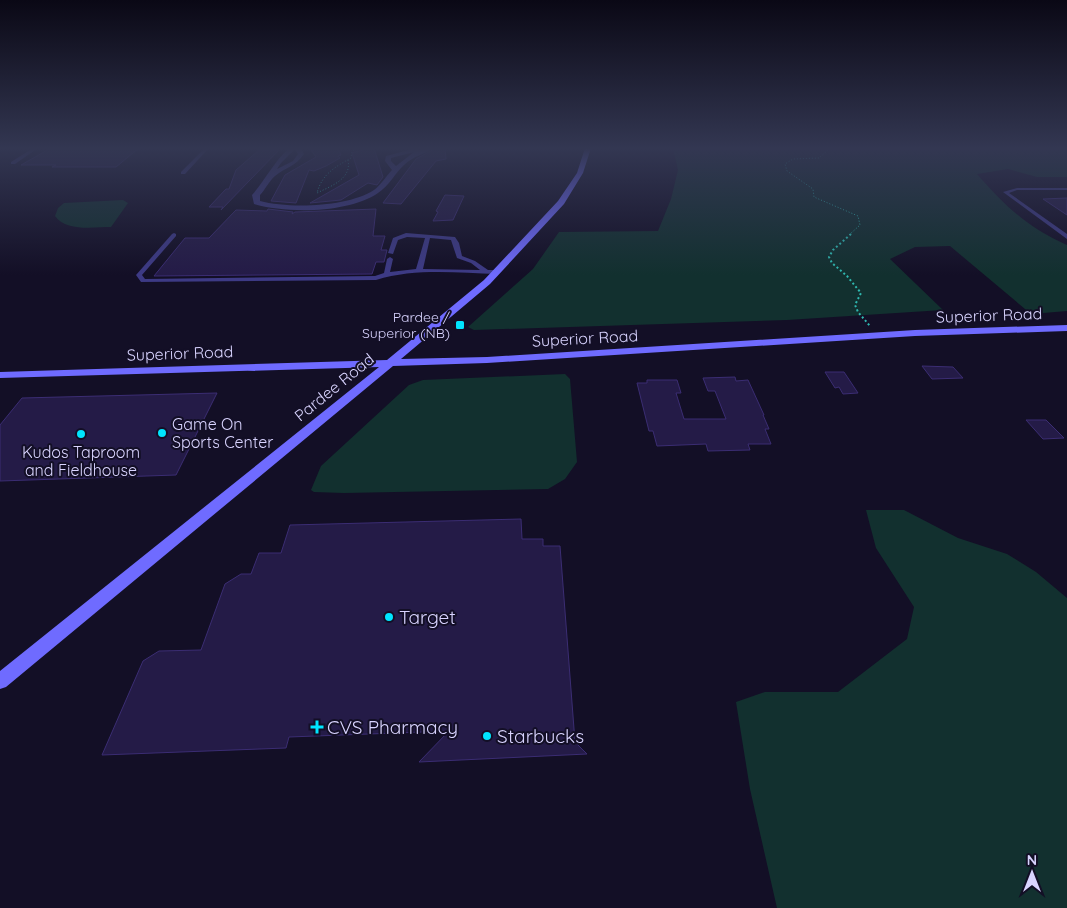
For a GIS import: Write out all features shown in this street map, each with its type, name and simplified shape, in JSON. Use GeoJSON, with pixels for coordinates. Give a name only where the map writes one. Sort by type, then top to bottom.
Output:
{"type":"FeatureCollection","features":[{"type":"Feature","properties":{"kind":"main road","name":"Pardee Road"},"geometry":{"type":"LineString","coordinates":[[0,681],[392,362],[497,272],[561,202],[569,190]]}},
{"type":"Feature","properties":{"kind":"main road","name":"Superior Road"},"geometry":{"type":"LineString","coordinates":[[0,375],[568,356],[878,335],[1067,328]]}},
{"type":"Feature","properties":{"kind":"street"},"geometry":{"type":"LineString","coordinates":[[261,190],[256,195],[258,202],[279,206],[320,206],[348,203],[377,190]]}},
{"type":"Feature","properties":{"kind":"lane"},"geometry":{"type":"LineString","coordinates":[[1015,190],[1005,192],[1067,237]]}},
{"type":"Feature","properties":{"kind":"lane"},"geometry":{"type":"LineString","coordinates":[[174,235],[139,276],[143,282],[376,278],[387,274],[419,271],[497,272]]}},
{"type":"Feature","properties":{"kind":"lane"},"geometry":{"type":"LineString","coordinates":[[387,274],[395,239],[406,235],[452,238],[456,243],[458,257],[473,262],[486,271]]}},
{"type":"Feature","properties":{"kind":"lane"},"geometry":{"type":"LineString","coordinates":[[419,271],[428,236]]}},
{"type":"Feature","properties":{"kind":"path"},"geometry":{"type":"LineString","coordinates":[[813,190],[814,196],[819,200],[858,216],[860,225],[834,250],[830,257],[832,263],[847,276],[861,293],[856,301],[858,312],[878,335]]}},
{"type":"Feature","properties":{"kind":"green space"},"geometry":{"type":"Polygon","coordinates":[[[673,190],[992,190],[1029,224],[1067,245],[1067,311],[1031,314],[950,246],[915,247],[890,259],[943,310],[787,320],[474,330],[468,327],[533,269],[559,232],[658,231],[673,190]]]}},
{"type":"Feature","properties":{"kind":"green space"},"geometry":{"type":"Polygon","coordinates":[[[123,200],[128,203],[111,227],[73,227],[60,221],[55,216],[58,208],[64,203],[123,200]]]}},
{"type":"Feature","properties":{"kind":"green space"},"geometry":{"type":"Polygon","coordinates":[[[565,374],[570,379],[577,462],[565,479],[548,489],[344,493],[314,492],[311,490],[321,466],[409,385],[423,380],[565,374]]]}},
{"type":"Feature","properties":{"kind":"green space"},"geometry":{"type":"Polygon","coordinates":[[[866,510],[904,510],[958,538],[1007,554],[1036,572],[1067,598],[1067,908],[777,908],[750,789],[736,702],[765,692],[838,692],[907,639],[914,607],[876,548],[866,510]]]}},
{"type":"Feature","properties":{"kind":"building"},"geometry":{"type":"Polygon","coordinates":[[[225,190],[240,190],[221,210],[223,207],[209,207],[225,190]]]}},
{"type":"Feature","properties":{"kind":"building"},"geometry":{"type":"Polygon","coordinates":[[[277,190],[301,190],[296,203],[271,201],[277,190]]]}},
{"type":"Feature","properties":{"kind":"building"},"geometry":{"type":"Polygon","coordinates":[[[332,190],[356,190],[341,200],[310,203],[332,190]]]}},
{"type":"Feature","properties":{"kind":"building"},"geometry":{"type":"Polygon","coordinates":[[[392,190],[412,190],[401,204],[383,203],[392,190]]]}},
{"type":"Feature","properties":{"kind":"building"},"geometry":{"type":"Polygon","coordinates":[[[445,195],[464,196],[453,220],[433,221],[438,212],[436,211],[445,195]]]}},
{"type":"Feature","properties":{"kind":"building"},"geometry":{"type":"Polygon","coordinates":[[[1067,198],[1067,215],[1043,199],[1067,198]]]}},
{"type":"Feature","properties":{"kind":"building"},"geometry":{"type":"Polygon","coordinates":[[[268,209],[293,212],[292,214],[295,212],[376,209],[373,236],[385,236],[381,250],[387,250],[384,262],[376,262],[372,274],[154,276],[185,238],[209,238],[236,210],[267,211],[268,209]]]}},
{"type":"Feature","properties":{"kind":"building"},"geometry":{"type":"Polygon","coordinates":[[[922,366],[953,367],[963,378],[932,379],[922,366]]]}},
{"type":"Feature","properties":{"kind":"building"},"geometry":{"type":"Polygon","coordinates":[[[825,372],[844,372],[858,393],[843,394],[839,387],[835,388],[825,372]]]}},
{"type":"Feature","properties":{"kind":"building"},"geometry":{"type":"Polygon","coordinates":[[[735,377],[736,381],[748,380],[764,415],[769,429],[765,429],[771,444],[748,444],[750,450],[708,451],[706,444],[657,446],[653,431],[649,431],[637,383],[647,383],[647,380],[677,380],[681,393],[676,393],[684,419],[726,419],[715,391],[708,391],[703,378],[735,377]]]}},
{"type":"Feature","properties":{"kind":"building"},"geometry":{"type":"Polygon","coordinates":[[[217,393],[176,475],[0,481],[0,425],[22,398],[217,393]]]}},
{"type":"Feature","properties":{"kind":"building"},"geometry":{"type":"Polygon","coordinates":[[[1026,420],[1046,420],[1064,438],[1043,439],[1026,420]]]}},
{"type":"Feature","properties":{"kind":"building","name":"Target"},"geometry":{"type":"Polygon","coordinates":[[[521,519],[522,539],[543,539],[543,546],[560,546],[575,742],[587,754],[419,762],[449,731],[289,737],[286,748],[102,755],[143,661],[159,651],[201,650],[225,584],[241,574],[251,574],[259,553],[281,553],[290,525],[521,519]]]}},
{"type":"Feature","properties":{"kind":"place","name":"Pardee / Superior (NB)"},"geometry":{"type":"Point","coordinates":[460,325]}},
{"type":"Feature","properties":{"kind":"place","name":"Game On Sports Center"},"geometry":{"type":"Point","coordinates":[162,433]}},
{"type":"Feature","properties":{"kind":"place","name":"Kudos Taproom and Fieldhouse"},"geometry":{"type":"Point","coordinates":[81,434]}},
{"type":"Feature","properties":{"kind":"place","name":"Target"},"geometry":{"type":"Point","coordinates":[389,617]}},
{"type":"Feature","properties":{"kind":"place","name":"CVS Pharmacy"},"geometry":{"type":"Point","coordinates":[317,727]}},
{"type":"Feature","properties":{"kind":"place","name":"Starbucks"},"geometry":{"type":"Point","coordinates":[487,736]}}]}
